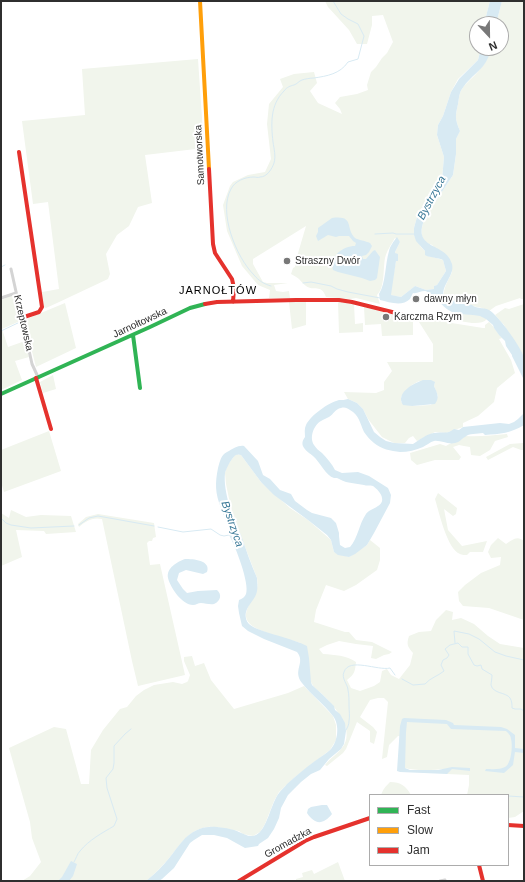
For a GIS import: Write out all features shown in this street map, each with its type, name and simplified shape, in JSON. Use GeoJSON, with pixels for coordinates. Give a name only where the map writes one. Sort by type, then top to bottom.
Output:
{"type":"FeatureCollection","features":[{"type":"Feature","properties":{"kind":"street","name":"Samotworska"},"geometry":{"type":"LineString","coordinates":[[200,1],[213,244],[214,253],[233,284],[233,302]]}},
{"type":"Feature","properties":{"kind":"street"},"geometry":{"type":"LineString","coordinates":[[19,152],[42,307],[39,312],[21,318]]}},
{"type":"Feature","properties":{"kind":"street","name":"Krzeptowska"},"geometry":{"type":"LineString","coordinates":[[11,269],[21,318],[32,364],[37,378]]}},
{"type":"Feature","properties":{"kind":"street"},"geometry":{"type":"LineString","coordinates":[[1,298],[16,293]]}},
{"type":"Feature","properties":{"kind":"street","name":"Jarnołtowska"},"geometry":{"type":"LineString","coordinates":[[1,394],[195,306],[207,303],[339,300],[412,316]]}},
{"type":"Feature","properties":{"kind":"street"},"geometry":{"type":"LineString","coordinates":[[133,335],[140,388]]}},
{"type":"Feature","properties":{"kind":"street"},"geometry":{"type":"LineString","coordinates":[[37,378],[51,429]]}},
{"type":"Feature","properties":{"kind":"street","name":"Gromadzka"},"geometry":{"type":"LineString","coordinates":[[239,881],[305,841],[369,818]]}},
{"type":"Feature","properties":{"kind":"street"},"geometry":{"type":"LineString","coordinates":[[509,825],[524,826]]}},
{"type":"Feature","properties":{"kind":"street"},"geometry":{"type":"LineString","coordinates":[[479,866],[483,881]]}},
{"type":"Feature","properties":{"kind":"street"},"geometry":{"type":"LineString","coordinates":[[440,881],[445,880]]}},
{"type":"Feature","properties":{"kind":"shaded area"},"geometry":{"type":"Polygon","coordinates":[[[325,1],[490,1],[486,16],[469,16],[469,56],[479,56],[478,60],[458,79],[451,92],[443,116],[438,125],[437,135],[444,157],[442,180],[421,209],[414,228],[414,235],[421,247],[429,257],[443,260],[446,271],[437,285],[434,286],[434,289],[426,290],[415,286],[401,297],[390,295],[396,261],[395,252],[400,242],[395,238],[385,258],[383,283],[380,292],[377,295],[380,304],[356,298],[326,297],[322,290],[309,288],[291,274],[293,268],[295,267],[295,262],[297,260],[306,226],[253,259],[253,264],[263,282],[288,283],[274,285],[276,291],[289,291],[290,298],[269,298],[270,290],[258,285],[242,266],[227,231],[223,205],[230,186],[233,182],[248,175],[265,172],[271,159],[267,124],[269,104],[283,87],[280,79],[294,74],[314,72],[317,83],[310,91],[318,103],[342,114],[335,103],[340,97],[357,94],[368,90],[367,85],[371,72],[387,53],[393,42],[383,15],[372,16],[372,25],[367,44],[357,44],[349,30],[328,7],[325,1]]]}},
{"type":"Feature","properties":{"kind":"shaded area"},"geometry":{"type":"Polygon","coordinates":[[[502,1],[524,1],[524,299],[520,298],[496,306],[489,311],[468,305],[466,301],[460,299],[455,301],[444,297],[445,288],[452,272],[432,245],[424,240],[422,237],[422,230],[426,216],[453,175],[456,154],[456,139],[460,131],[456,121],[456,115],[461,91],[484,64],[488,56],[509,56],[509,16],[498,16],[502,1]]]}},
{"type":"Feature","properties":{"kind":"shaded area"},"geometry":{"type":"Polygon","coordinates":[[[198,59],[204,148],[145,155],[152,203],[138,207],[129,226],[117,235],[106,254],[110,274],[108,279],[46,308],[44,307],[42,292],[59,289],[48,202],[33,204],[22,121],[85,115],[82,69],[198,59]]]}},
{"type":"Feature","properties":{"kind":"shaded area"},"geometry":{"type":"Polygon","coordinates":[[[11,296],[15,297],[16,299],[20,321],[2,329],[8,347],[25,341],[29,357],[15,361],[22,380],[1,390],[1,300],[11,296]]]}},
{"type":"Feature","properties":{"kind":"shaded area"},"geometry":{"type":"Polygon","coordinates":[[[289,302],[306,302],[306,325],[292,329],[289,302]]]}},
{"type":"Feature","properties":{"kind":"shaded area"},"geometry":{"type":"Polygon","coordinates":[[[338,302],[354,304],[355,324],[363,323],[363,332],[339,333],[338,302]]]}},
{"type":"Feature","properties":{"kind":"shaded area"},"geometry":{"type":"Polygon","coordinates":[[[65,303],[76,348],[36,367],[24,320],[65,303]]]}},
{"type":"Feature","properties":{"kind":"shaded area"},"geometry":{"type":"Polygon","coordinates":[[[524,304],[524,358],[504,325],[495,315],[505,308],[509,309],[524,304]]]}},
{"type":"Feature","properties":{"kind":"shaded area"},"geometry":{"type":"Polygon","coordinates":[[[364,307],[413,320],[413,335],[382,336],[381,324],[365,325],[364,307]]]}},
{"type":"Feature","properties":{"kind":"shaded area"},"geometry":{"type":"Polygon","coordinates":[[[452,310],[482,316],[487,319],[480,323],[475,323],[451,319],[452,310]]]}},
{"type":"Feature","properties":{"kind":"shaded area"},"geometry":{"type":"Polygon","coordinates":[[[420,318],[485,328],[485,325],[489,322],[502,338],[499,339],[511,360],[515,373],[497,388],[494,402],[478,416],[463,423],[463,427],[446,433],[435,432],[417,441],[413,436],[405,443],[394,443],[382,437],[368,419],[363,409],[357,403],[348,399],[344,392],[376,393],[384,390],[384,382],[392,371],[387,362],[433,362],[433,344],[419,322],[420,318]],[[419,381],[412,385],[401,397],[401,402],[412,406],[431,405],[438,396],[434,386],[435,382],[419,381]]]}},
{"type":"Feature","properties":{"kind":"shaded area"},"geometry":{"type":"Polygon","coordinates":[[[53,375],[56,389],[43,393],[40,382],[53,375]]]}},
{"type":"Feature","properties":{"kind":"shaded area"},"geometry":{"type":"Polygon","coordinates":[[[49,431],[61,471],[4,492],[1,482],[1,450],[49,431]]]}},
{"type":"Feature","properties":{"kind":"shaded area"},"geometry":{"type":"Polygon","coordinates":[[[507,434],[508,437],[495,441],[490,450],[480,456],[471,455],[470,447],[459,445],[453,447],[461,457],[459,460],[435,460],[417,465],[411,460],[410,453],[440,444],[446,446],[460,440],[465,436],[507,434]]]}},
{"type":"Feature","properties":{"kind":"shaded area"},"geometry":{"type":"Polygon","coordinates":[[[523,443],[524,450],[513,447],[488,460],[486,457],[510,444],[523,443]]]}},
{"type":"Feature","properties":{"kind":"shaded area"},"geometry":{"type":"Polygon","coordinates":[[[235,455],[241,455],[261,482],[290,508],[308,520],[331,540],[334,552],[349,557],[367,545],[370,540],[380,548],[380,560],[377,570],[356,585],[344,591],[326,585],[316,610],[314,622],[349,632],[356,640],[372,642],[392,652],[376,659],[371,658],[373,646],[339,641],[319,649],[323,654],[336,655],[356,662],[352,676],[347,680],[351,688],[360,691],[374,686],[380,682],[382,671],[387,669],[391,675],[399,679],[410,665],[413,653],[408,646],[409,636],[419,632],[431,631],[436,620],[446,610],[453,612],[452,620],[461,618],[474,624],[500,644],[524,648],[524,811],[515,817],[509,818],[509,794],[467,794],[469,775],[447,774],[445,769],[419,770],[405,768],[405,737],[398,736],[389,745],[387,757],[382,759],[388,702],[384,698],[370,700],[360,717],[377,732],[374,744],[370,742],[370,731],[357,722],[346,749],[327,766],[325,765],[344,745],[346,738],[345,725],[337,711],[312,684],[300,643],[260,630],[250,624],[246,618],[247,610],[257,591],[257,578],[232,513],[226,484],[225,473],[227,466],[235,455]]]}},
{"type":"Feature","properties":{"kind":"shaded area"},"geometry":{"type":"Polygon","coordinates":[[[438,493],[457,508],[456,514],[453,516],[444,509],[448,530],[462,546],[487,541],[483,552],[470,552],[465,555],[455,551],[447,538],[441,521],[435,499],[438,493]]]}},
{"type":"Feature","properties":{"kind":"shaded area"},"geometry":{"type":"Polygon","coordinates":[[[11,510],[26,517],[41,515],[71,516],[76,532],[46,534],[44,531],[16,530],[22,557],[1,566],[1,513],[9,518],[11,510]]]}},
{"type":"Feature","properties":{"kind":"shaded area"},"geometry":{"type":"Polygon","coordinates":[[[98,514],[154,523],[156,537],[147,543],[150,565],[160,564],[185,675],[138,686],[102,519],[89,520],[79,527],[78,524],[86,517],[98,514]]]}},
{"type":"Feature","properties":{"kind":"shaded area"},"geometry":{"type":"Polygon","coordinates":[[[498,538],[506,544],[517,538],[524,541],[524,620],[489,608],[463,606],[459,601],[458,592],[465,585],[481,573],[500,565],[501,557],[491,558],[488,552],[491,545],[498,538]]]}},
{"type":"Feature","properties":{"kind":"shaded area"},"geometry":{"type":"Polygon","coordinates":[[[192,656],[195,666],[204,663],[211,680],[234,709],[288,693],[304,686],[333,716],[336,725],[336,740],[330,750],[295,777],[279,792],[265,824],[260,832],[253,836],[243,834],[239,831],[215,827],[201,828],[186,838],[162,866],[146,881],[22,881],[30,876],[41,862],[32,838],[30,822],[9,748],[54,727],[66,729],[81,784],[89,784],[91,750],[103,730],[120,709],[127,707],[136,696],[144,690],[154,685],[173,682],[182,684],[187,682],[190,675],[184,661],[184,657],[192,656]]]}},
{"type":"Feature","properties":{"kind":"shaded area"},"geometry":{"type":"Polygon","coordinates":[[[390,782],[397,783],[403,785],[410,794],[382,794],[390,782]]]}},
{"type":"Feature","properties":{"kind":"shaded area"},"geometry":{"type":"Polygon","coordinates":[[[338,862],[345,881],[296,881],[296,879],[303,877],[302,873],[312,870],[314,874],[338,862]]]}},
{"type":"Feature","properties":{"kind":"water"},"geometry":{"type":"Polygon","coordinates":[[[490,1],[502,1],[498,16],[486,16],[490,1]]]}},
{"type":"Feature","properties":{"kind":"water","name":"Bystrzyca"},"geometry":{"type":"Polygon","coordinates":[[[479,56],[488,56],[483,66],[466,84],[459,96],[456,118],[460,131],[456,139],[456,154],[453,175],[426,216],[422,227],[422,235],[425,241],[443,252],[452,264],[451,273],[443,293],[444,297],[455,301],[460,299],[476,307],[487,309],[498,318],[522,353],[524,358],[524,380],[506,346],[505,341],[493,325],[486,319],[480,316],[452,312],[425,291],[413,293],[410,299],[403,303],[391,303],[380,300],[379,294],[383,284],[390,249],[397,237],[400,242],[395,252],[398,254],[398,261],[396,261],[391,295],[401,297],[415,286],[426,290],[434,289],[434,286],[437,285],[446,271],[443,260],[425,255],[425,251],[416,241],[414,228],[421,209],[442,180],[444,157],[437,135],[438,125],[443,116],[451,92],[459,79],[478,60],[479,56]]]}},
{"type":"Feature","properties":{"kind":"water"},"geometry":{"type":"Polygon","coordinates":[[[332,218],[344,218],[347,220],[350,230],[355,238],[370,243],[372,246],[366,255],[362,256],[363,259],[366,259],[375,250],[380,257],[377,278],[375,280],[370,281],[333,270],[332,265],[335,256],[350,246],[355,246],[356,243],[349,236],[336,237],[328,235],[318,241],[316,236],[318,228],[332,218]]]}},
{"type":"Feature","properties":{"kind":"water"},"geometry":{"type":"Polygon","coordinates":[[[423,380],[431,380],[435,382],[434,386],[438,397],[437,402],[435,404],[412,406],[403,405],[401,396],[403,393],[415,383],[423,380]]]}},
{"type":"Feature","properties":{"kind":"water","name":"Bystrzyca"},"geometry":{"type":"Polygon","coordinates":[[[348,399],[357,403],[363,409],[374,432],[386,441],[394,443],[413,444],[423,437],[431,434],[451,431],[454,429],[459,430],[463,427],[500,423],[509,424],[514,422],[524,413],[524,425],[515,430],[501,434],[471,434],[455,443],[434,441],[418,449],[400,452],[383,448],[373,442],[364,432],[355,414],[347,408],[337,409],[331,416],[318,423],[314,428],[312,435],[314,445],[335,470],[342,473],[358,472],[369,476],[388,488],[391,495],[390,503],[367,545],[349,557],[338,555],[334,552],[331,540],[327,535],[274,495],[261,482],[241,455],[236,455],[234,457],[225,473],[227,497],[257,578],[256,594],[247,609],[246,620],[255,628],[307,646],[312,685],[334,706],[335,710],[340,714],[345,723],[346,731],[344,744],[320,770],[311,774],[288,795],[281,808],[279,818],[274,829],[268,838],[258,846],[245,848],[227,838],[214,835],[202,835],[190,843],[174,868],[162,879],[159,881],[146,881],[162,867],[185,838],[198,829],[220,827],[237,831],[249,836],[256,835],[263,828],[276,797],[280,792],[301,772],[333,747],[335,743],[337,724],[333,716],[299,678],[298,670],[300,660],[297,652],[264,639],[248,631],[242,626],[238,606],[239,600],[246,594],[246,582],[238,555],[229,535],[228,524],[219,503],[216,478],[223,455],[240,446],[244,446],[258,461],[263,475],[270,479],[280,490],[291,494],[295,501],[312,513],[331,518],[336,523],[340,545],[345,548],[350,547],[366,514],[381,503],[381,495],[373,486],[346,482],[331,477],[316,459],[304,448],[302,443],[305,437],[305,426],[312,417],[330,404],[339,400],[348,399]]]}},
{"type":"Feature","properties":{"kind":"water"},"geometry":{"type":"Polygon","coordinates":[[[185,559],[200,561],[208,568],[207,572],[203,574],[186,570],[179,573],[177,580],[183,589],[187,593],[217,590],[220,593],[220,597],[216,603],[189,604],[181,599],[171,586],[168,578],[170,568],[185,559]]]}},
{"type":"Feature","properties":{"kind":"water"},"geometry":{"type":"Polygon","coordinates":[[[402,719],[446,720],[454,725],[501,727],[507,729],[515,735],[515,748],[524,749],[524,753],[515,752],[513,765],[504,773],[485,771],[486,769],[503,768],[509,762],[512,742],[506,731],[451,729],[447,724],[407,722],[405,768],[410,770],[438,770],[452,767],[470,768],[470,771],[452,769],[447,774],[400,772],[397,771],[400,726],[402,719]]]}},
{"type":"Feature","properties":{"kind":"water"},"geometry":{"type":"Polygon","coordinates":[[[327,805],[332,814],[329,818],[322,822],[313,820],[307,813],[308,809],[327,805]]]}},
{"type":"Feature","properties":{"kind":"water"},"geometry":{"type":"Polygon","coordinates":[[[71,861],[77,864],[73,876],[69,881],[58,881],[62,877],[71,861]]]}},
{"type":"Feature","properties":{"kind":"waterway"},"geometry":{"type":"LineString","coordinates":[[271,286],[262,282],[256,277],[247,267],[235,246],[228,222],[228,199],[231,189],[238,182],[247,178],[263,177],[272,168],[275,158],[272,115],[279,96],[289,87],[302,80],[333,74],[345,66],[348,62],[358,59],[364,36],[358,24],[341,14],[333,1]]}},
{"type":"Feature","properties":{"kind":"waterway"},"geometry":{"type":"LineString","coordinates":[[375,234],[415,234]]}},
{"type":"Feature","properties":{"kind":"waterway"},"geometry":{"type":"LineString","coordinates":[[1,267],[5,265]]}},
{"type":"Feature","properties":{"kind":"waterway"},"geometry":{"type":"LineString","coordinates":[[303,283],[311,282],[331,286],[348,292],[380,298]]}},
{"type":"Feature","properties":{"kind":"waterway"},"geometry":{"type":"LineString","coordinates":[[1,331],[20,322]]}},
{"type":"Feature","properties":{"kind":"waterway"},"geometry":{"type":"LineString","coordinates":[[79,525],[89,518],[98,516],[154,526]]}},
{"type":"Feature","properties":{"kind":"waterway"},"geometry":{"type":"LineString","coordinates":[[1,518],[6,523],[11,525],[31,528],[74,526]]}},
{"type":"Feature","properties":{"kind":"waterway","name":"Bystrzyca"},"geometry":{"type":"LineString","coordinates":[[158,527],[183,532],[211,529],[220,535],[229,535]]}},
{"type":"Feature","properties":{"kind":"waterway"},"geometry":{"type":"LineString","coordinates":[[455,643],[454,631],[469,634],[479,639],[495,652],[524,660]]}},
{"type":"Feature","properties":{"kind":"waterway"},"geometry":{"type":"LineString","coordinates":[[402,679],[413,685],[425,684],[444,671],[441,665],[443,660],[449,655],[445,649],[450,645],[458,643],[462,647],[468,647],[468,654],[474,665],[481,665],[482,669],[492,675],[492,688],[508,696],[511,700],[512,708],[521,709],[524,711]]}},
{"type":"Feature","properties":{"kind":"waterway"},"geometry":{"type":"LineString","coordinates":[[346,730],[349,719],[349,698],[348,688],[343,674],[347,668],[352,665],[390,668],[395,675]]}},
{"type":"Feature","properties":{"kind":"waterway"},"geometry":{"type":"LineString","coordinates":[[74,862],[79,852],[87,843],[114,826],[117,819],[107,788],[106,778],[113,769],[114,746],[131,729]]}},
{"type":"Feature","properties":{"kind":"waterway"},"geometry":{"type":"LineString","coordinates":[[509,796],[524,797]]}},
{"type":"Feature","properties":{"kind":"traffic: fast"},"geometry":{"type":"LineString","coordinates":[[1,394],[190,308],[205,304]]}},
{"type":"Feature","properties":{"kind":"traffic: fast"},"geometry":{"type":"LineString","coordinates":[[133,335],[140,388]]}},
{"type":"Feature","properties":{"kind":"traffic: slow"},"geometry":{"type":"LineString","coordinates":[[200,1],[209,169]]}},
{"type":"Feature","properties":{"kind":"traffic: jam"},"geometry":{"type":"LineString","coordinates":[[19,152],[42,307],[39,312],[21,318]]}},
{"type":"Feature","properties":{"kind":"traffic: jam"},"geometry":{"type":"LineString","coordinates":[[209,169],[213,244],[215,253],[232,279],[234,288],[233,302]]}},
{"type":"Feature","properties":{"kind":"traffic: jam"},"geometry":{"type":"LineString","coordinates":[[205,304],[217,302],[339,300],[412,317]]}},
{"type":"Feature","properties":{"kind":"traffic: jam"},"geometry":{"type":"LineString","coordinates":[[36,378],[51,429]]}},
{"type":"Feature","properties":{"kind":"traffic: jam"},"geometry":{"type":"LineString","coordinates":[[239,881],[305,841],[369,818]]}},
{"type":"Feature","properties":{"kind":"traffic: jam"},"geometry":{"type":"LineString","coordinates":[[509,825],[524,826]]}},
{"type":"Feature","properties":{"kind":"traffic: jam"},"geometry":{"type":"LineString","coordinates":[[479,866],[483,881]]}},
{"type":"Feature","properties":{"kind":"place","name":"Straszny Dwór"},"geometry":{"type":"Point","coordinates":[287,261]}},
{"type":"Feature","properties":{"kind":"place","name":"dawny młyn"},"geometry":{"type":"Point","coordinates":[416,299]}},
{"type":"Feature","properties":{"kind":"place","name":"Karczma Rzym"},"geometry":{"type":"Point","coordinates":[386,317]}},
{"type":"Feature","properties":{"kind":"district","name":"JARNOŁTÓW"},"geometry":{"type":"Point","coordinates":[218,291]}}]}
